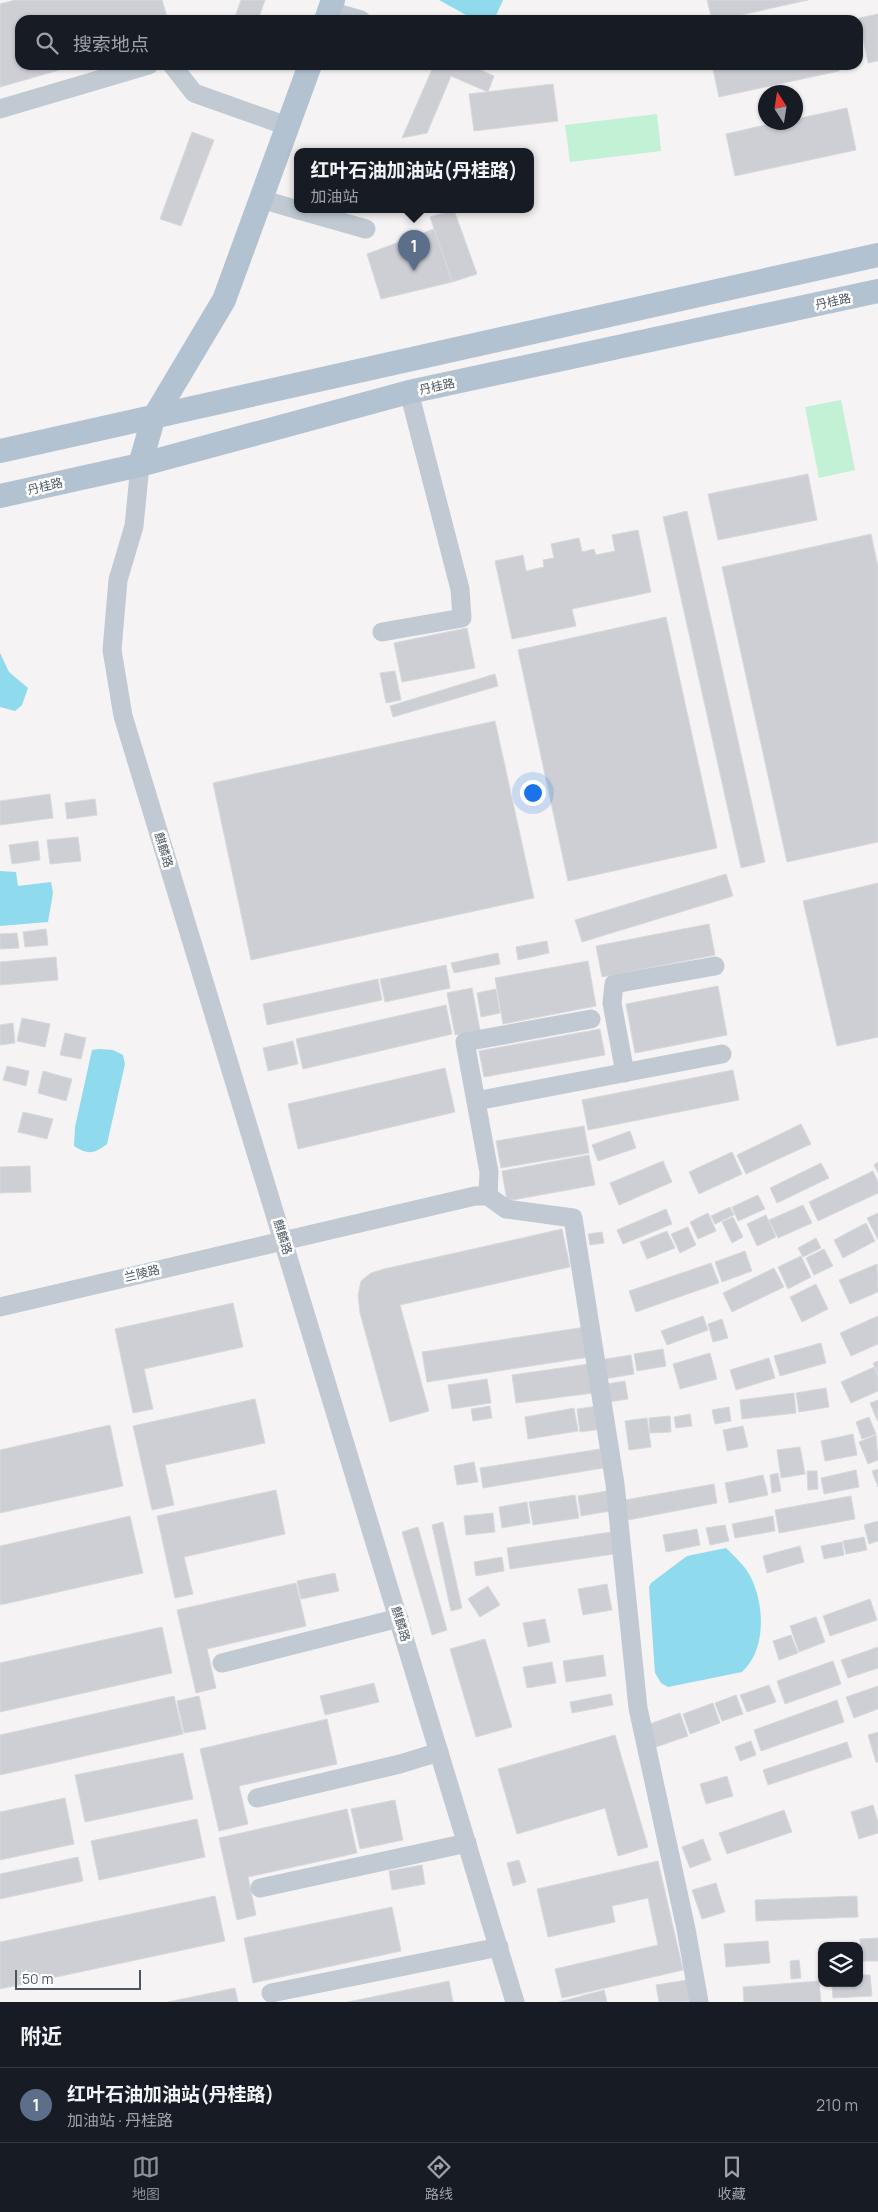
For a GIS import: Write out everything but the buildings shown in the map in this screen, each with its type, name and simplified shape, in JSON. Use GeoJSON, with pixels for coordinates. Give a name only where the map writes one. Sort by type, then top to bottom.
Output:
{"type":"FeatureCollection","features":[{"type":"Feature","properties":{"kind":"main road"},"geometry":{"type":"LineString","coordinates":[[140,464],[153,418],[224,300],[308,70]]}},
{"type":"Feature","properties":{"kind":"main road"},"geometry":{"type":"LineString","coordinates":[[0,452],[878,255]]}},
{"type":"Feature","properties":{"kind":"main road","name":"丹桂路"},"geometry":{"type":"LineString","coordinates":[[0,496],[140,464],[409,392],[878,291]]}},
{"type":"Feature","properties":{"kind":"street"},"geometry":{"type":"LineString","coordinates":[[330,10],[346,15]]}},
{"type":"Feature","properties":{"kind":"street"},"geometry":{"type":"LineString","coordinates":[[0,109],[132,70]]}},
{"type":"Feature","properties":{"kind":"street"},"geometry":{"type":"LineString","coordinates":[[176,70],[194,93],[288,126]]}},
{"type":"Feature","properties":{"kind":"street"},"geometry":{"type":"LineString","coordinates":[[261,199],[294,209]]}},
{"type":"Feature","properties":{"kind":"street"},"geometry":{"type":"LineString","coordinates":[[309,213],[366,229]]}},
{"type":"Feature","properties":{"kind":"street"},"geometry":{"type":"LineString","coordinates":[[382,632],[462,618],[460,589],[409,392]]}},
{"type":"Feature","properties":{"kind":"street","name":"麒麟路"},"geometry":{"type":"LineString","coordinates":[[140,464],[134,526],[118,580],[112,650],[123,716],[515,2002]]}},
{"type":"Feature","properties":{"kind":"street"},"geometry":{"type":"LineString","coordinates":[[625,1073],[612,1003],[614,984],[715,966]]}},
{"type":"Feature","properties":{"kind":"street"},"geometry":{"type":"LineString","coordinates":[[591,1019],[465,1042],[489,1172],[488,1196],[506,1209],[573,1218],[615,1484],[638,1708],[686,1929],[699,2002]]}},
{"type":"Feature","properties":{"kind":"street"},"geometry":{"type":"LineString","coordinates":[[476,1101],[722,1054]]}},
{"type":"Feature","properties":{"kind":"street","name":"兰陵路"},"geometry":{"type":"LineString","coordinates":[[0,1307],[475,1196],[488,1196]]}},
{"type":"Feature","properties":{"kind":"street"},"geometry":{"type":"LineString","coordinates":[[222,1663],[399,1618]]}},
{"type":"Feature","properties":{"kind":"street"},"geometry":{"type":"LineString","coordinates":[[257,1798],[400,1764],[439,1752]]}},
{"type":"Feature","properties":{"kind":"street"},"geometry":{"type":"LineString","coordinates":[[260,1888],[467,1843]]}},
{"type":"Feature","properties":{"kind":"street"},"geometry":{"type":"LineString","coordinates":[[271,1993],[499,1948]]}},
{"type":"Feature","properties":{"kind":"green space"},"geometry":{"type":"Polygon","coordinates":[[[657,114],[661,151],[570,162],[565,125],[657,114]]]}},
{"type":"Feature","properties":{"kind":"green space"},"geometry":{"type":"Polygon","coordinates":[[[841,400],[855,470],[819,478],[805,407],[841,400]]]}},
{"type":"Feature","properties":{"kind":"water"},"geometry":{"type":"Polygon","coordinates":[[[439,0],[503,0],[496,15],[466,15],[439,0]]]}},
{"type":"Feature","properties":{"kind":"water"},"geometry":{"type":"Polygon","coordinates":[[[0,653],[9,672],[28,688],[22,705],[15,711],[0,707],[0,653]]]}},
{"type":"Feature","properties":{"kind":"water"},"geometry":{"type":"Polygon","coordinates":[[[0,871],[16,872],[18,886],[51,882],[53,893],[48,922],[0,926],[0,871]]]}},
{"type":"Feature","properties":{"kind":"water"},"geometry":{"type":"Polygon","coordinates":[[[92,1050],[113,1050],[123,1055],[125,1064],[107,1144],[98,1150],[87,1152],[74,1146],[75,1127],[92,1050]]]}},
{"type":"Feature","properties":{"kind":"water"},"geometry":{"type":"Polygon","coordinates":[[[726,1548],[747,1571],[758,1598],[761,1625],[756,1651],[750,1663],[742,1672],[668,1687],[661,1683],[655,1673],[649,1587],[651,1583],[687,1556],[726,1548]]]}},
{"type":"Feature","properties":{"kind":"place","name":"红叶石油加油站(丹桂路)"},"geometry":{"type":"Point","coordinates":[414,271]}}]}
